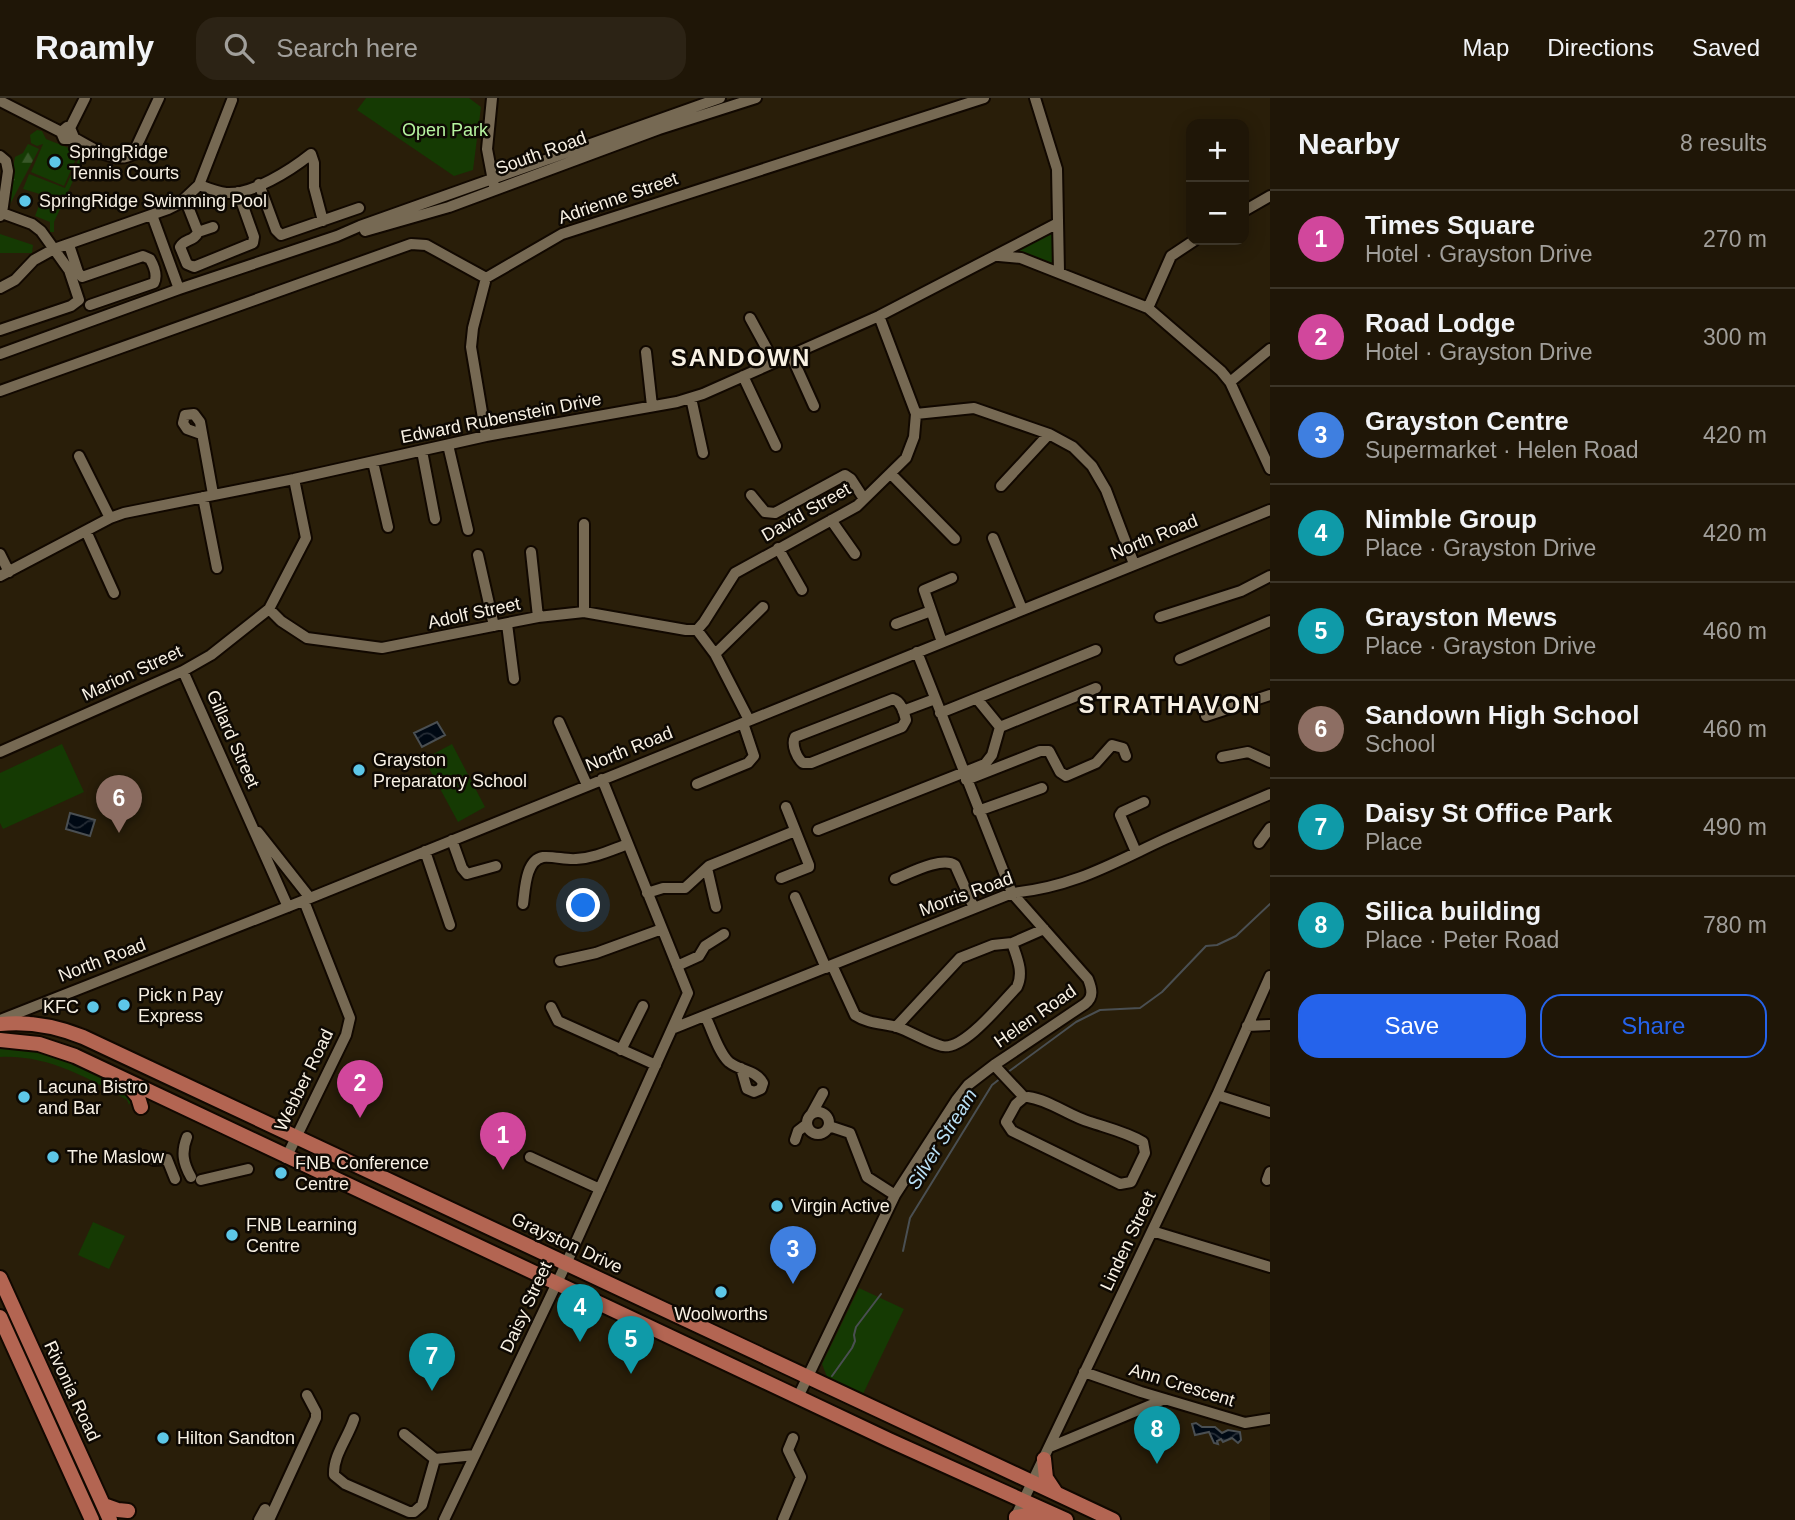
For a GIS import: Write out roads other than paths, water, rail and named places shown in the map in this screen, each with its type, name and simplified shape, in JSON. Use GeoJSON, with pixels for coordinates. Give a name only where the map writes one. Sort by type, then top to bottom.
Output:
{"type":"FeatureCollection","features":[{"type":"Feature","properties":{"kind":"main road","name":"Grayston Drive"},"geometry":{"type":"LineString","coordinates":[[0,1022],[58,1028],[83,1037],[1113,1520]]}},
{"type":"Feature","properties":{"kind":"main road"},"geometry":{"type":"LineString","coordinates":[[0,1040],[25,1041],[53,1048],[120,1077],[286,1158],[1066,1520]]}},
{"type":"Feature","properties":{"kind":"main road"},"geometry":{"type":"LineString","coordinates":[[133,1060],[147,1079],[150,1092]]}},
{"type":"Feature","properties":{"kind":"main road"},"geometry":{"type":"LineString","coordinates":[[120,1077],[137,1095],[141,1107]]}},
{"type":"Feature","properties":{"kind":"main road","name":"Rivonia Road"},"geometry":{"type":"LineString","coordinates":[[0,1278],[6,1327],[92,1520]]}},
{"type":"Feature","properties":{"kind":"main road","name":"Rivonia Road"},"geometry":{"type":"LineString","coordinates":[[6,1327],[78,1449],[110,1520]]}},
{"type":"Feature","properties":{"kind":"main road"},"geometry":{"type":"LineString","coordinates":[[64,1456],[78,1449]]}},
{"type":"Feature","properties":{"kind":"main road"},"geometry":{"type":"LineString","coordinates":[[1047,1453],[1046,1478],[1056,1493]]}},
{"type":"Feature","properties":{"kind":"main road"},"geometry":{"type":"LineString","coordinates":[[104,1505],[128,1511]]}},
{"type":"Feature","properties":{"kind":"main road"},"geometry":{"type":"LineString","coordinates":[[1015,1518],[1032,1514],[1053,1520]]}},
{"type":"Feature","properties":{"kind":"street"},"geometry":{"type":"LineString","coordinates":[[68,132],[85,98]]}},
{"type":"Feature","properties":{"kind":"street"},"geometry":{"type":"LineString","coordinates":[[0,102],[68,132],[112,157],[129,157],[133,154],[159,98]]}},
{"type":"Feature","properties":{"kind":"street"},"geometry":{"type":"LineString","coordinates":[[492,98],[487,147],[494,184]]}},
{"type":"Feature","properties":{"kind":"street","name":"South Road"},"geometry":{"type":"LineString","coordinates":[[0,354],[178,289],[337,236],[449,207],[520,169],[688,103],[720,98]]}},
{"type":"Feature","properties":{"kind":"street","name":"South Road"},"geometry":{"type":"LineString","coordinates":[[494,184],[757,98]]}},
{"type":"Feature","properties":{"kind":"street","name":"Adrienne Street"},"geometry":{"type":"LineString","coordinates":[[486,278],[562,234],[984,98]]}},
{"type":"Feature","properties":{"kind":"street"},"geometry":{"type":"LineString","coordinates":[[1035,98],[1055,157],[1059,272]]}},
{"type":"Feature","properties":{"kind":"street"},"geometry":{"type":"LineString","coordinates":[[0,288],[15,280],[34,260],[54,249],[168,209],[185,199],[199,186],[232,100]]}},
{"type":"Feature","properties":{"kind":"street"},"geometry":{"type":"LineString","coordinates":[[487,147],[499,166],[520,169]]}},
{"type":"Feature","properties":{"kind":"street"},"geometry":{"type":"LineString","coordinates":[[199,186],[221,192],[238,192],[280,177],[311,154],[314,163],[314,187],[323,221]]}},
{"type":"Feature","properties":{"kind":"street"},"geometry":{"type":"LineString","coordinates":[[0,156],[6,161],[8,171],[1,215],[36,227],[69,270],[79,297],[78,301],[33,320],[0,330]]}},
{"type":"Feature","properties":{"kind":"street"},"geometry":{"type":"LineString","coordinates":[[259,184],[279,234],[289,233],[359,208]]}},
{"type":"Feature","properties":{"kind":"street"},"geometry":{"type":"LineString","coordinates":[[213,227],[198,232],[195,238],[180,247],[190,266],[200,265],[252,246],[254,237],[238,192]]}},
{"type":"Feature","properties":{"kind":"street"},"geometry":{"type":"LineString","coordinates":[[1249,208],[1270,196]]}},
{"type":"Feature","properties":{"kind":"street"},"geometry":{"type":"LineString","coordinates":[[185,199],[198,232]]}},
{"type":"Feature","properties":{"kind":"street"},"geometry":{"type":"LineString","coordinates":[[152,215],[178,289]]}},
{"type":"Feature","properties":{"kind":"street","name":"Edward Rubenstein Drive"},"geometry":{"type":"LineString","coordinates":[[5,574],[110,518],[486,436],[691,398],[879,316],[1058,223]]}},
{"type":"Feature","properties":{"kind":"street"},"geometry":{"type":"LineString","coordinates":[[0,391],[411,244],[426,244],[486,278],[471,346],[486,436]]}},
{"type":"Feature","properties":{"kind":"street"},"geometry":{"type":"LineString","coordinates":[[69,245],[82,277],[143,256],[150,258],[152,263],[156,276],[154,283],[90,305]]}},
{"type":"Feature","properties":{"kind":"street"},"geometry":{"type":"LineString","coordinates":[[1147,308],[1171,256],[1188,245]]}},
{"type":"Feature","properties":{"kind":"street"},"geometry":{"type":"LineString","coordinates":[[996,256],[1021,258],[1147,308],[1221,371],[1230,382],[1269,466]]}},
{"type":"Feature","properties":{"kind":"street","name":"David Street"},"geometry":{"type":"LineString","coordinates":[[697,630],[739,569],[857,506],[891,474],[910,451],[916,414],[879,316]]}},
{"type":"Feature","properties":{"kind":"street"},"geometry":{"type":"LineString","coordinates":[[750,318],[774,362]]}},
{"type":"Feature","properties":{"kind":"street"},"geometry":{"type":"LineString","coordinates":[[1230,382],[1270,349]]}},
{"type":"Feature","properties":{"kind":"street"},"geometry":{"type":"LineString","coordinates":[[646,352],[652,406]]}},
{"type":"Feature","properties":{"kind":"street"},"geometry":{"type":"LineString","coordinates":[[791,355],[814,406]]}},
{"type":"Feature","properties":{"kind":"street"},"geometry":{"type":"LineString","coordinates":[[743,376],[776,446]]}},
{"type":"Feature","properties":{"kind":"street"},"geometry":{"type":"LineString","coordinates":[[691,398],[703,453]]}},
{"type":"Feature","properties":{"kind":"street"},"geometry":{"type":"LineString","coordinates":[[916,414],[974,408],[1049,434],[1073,447],[1099,476],[1134,564]]}},
{"type":"Feature","properties":{"kind":"street"},"geometry":{"type":"LineString","coordinates":[[201,434],[217,568]]}},
{"type":"Feature","properties":{"kind":"street"},"geometry":{"type":"LineString","coordinates":[[1001,486],[1049,434]]}},
{"type":"Feature","properties":{"kind":"street"},"geometry":{"type":"LineString","coordinates":[[448,445],[468,530]]}},
{"type":"Feature","properties":{"kind":"street"},"geometry":{"type":"LineString","coordinates":[[422,451],[435,519]]}},
{"type":"Feature","properties":{"kind":"street"},"geometry":{"type":"LineString","coordinates":[[79,456],[110,518]]}},
{"type":"Feature","properties":{"kind":"street"},"geometry":{"type":"LineString","coordinates":[[373,462],[388,527]]}},
{"type":"Feature","properties":{"kind":"street"},"geometry":{"type":"LineString","coordinates":[[891,474],[956,539]]}},
{"type":"Feature","properties":{"kind":"street"},"geometry":{"type":"LineString","coordinates":[[751,495],[765,512],[770,514],[845,475],[852,479],[864,499]]}},
{"type":"Feature","properties":{"kind":"street"},"geometry":{"type":"LineString","coordinates":[[269,608],[306,538],[294,479]]}},
{"type":"Feature","properties":{"kind":"street","name":"North Road"},"geometry":{"type":"LineString","coordinates":[[0,1022],[98,980],[307,900],[1270,510]]}},
{"type":"Feature","properties":{"kind":"street"},"geometry":{"type":"LineString","coordinates":[[831,520],[855,554]]}},
{"type":"Feature","properties":{"kind":"street"},"geometry":{"type":"LineString","coordinates":[[584,524],[584,612]]}},
{"type":"Feature","properties":{"kind":"street"},"geometry":{"type":"LineString","coordinates":[[86,531],[114,593]]}},
{"type":"Feature","properties":{"kind":"street"},"geometry":{"type":"LineString","coordinates":[[993,538],[1023,609]]}},
{"type":"Feature","properties":{"kind":"street"},"geometry":{"type":"LineString","coordinates":[[778,548],[802,590]]}},
{"type":"Feature","properties":{"kind":"street"},"geometry":{"type":"LineString","coordinates":[[531,552],[538,617]]}},
{"type":"Feature","properties":{"kind":"street"},"geometry":{"type":"LineString","coordinates":[[0,554],[5,574]]}},
{"type":"Feature","properties":{"kind":"street"},"geometry":{"type":"LineString","coordinates":[[478,555],[494,626]]}},
{"type":"Feature","properties":{"kind":"street"},"geometry":{"type":"LineString","coordinates":[[1160,617],[1241,591],[1270,576]]}},
{"type":"Feature","properties":{"kind":"street"},"geometry":{"type":"LineString","coordinates":[[942,642],[925,589],[952,578]]}},
{"type":"Feature","properties":{"kind":"street"},"geometry":{"type":"LineString","coordinates":[[715,654],[763,607]]}},
{"type":"Feature","properties":{"kind":"street","name":"Adolf Street"},"geometry":{"type":"LineString","coordinates":[[269,608],[281,621],[307,638],[374,647],[403,645],[538,617],[584,612],[697,630]]}},
{"type":"Feature","properties":{"kind":"street","name":"Marion Street"},"geometry":{"type":"LineString","coordinates":[[0,752],[183,671],[211,655],[269,608]]}},
{"type":"Feature","properties":{"kind":"street"},"geometry":{"type":"LineString","coordinates":[[896,624],[931,611]]}},
{"type":"Feature","properties":{"kind":"street"},"geometry":{"type":"LineString","coordinates":[[1180,659],[1270,621]]}},
{"type":"Feature","properties":{"kind":"street"},"geometry":{"type":"LineString","coordinates":[[507,624],[514,679]]}},
{"type":"Feature","properties":{"kind":"street"},"geometry":{"type":"LineString","coordinates":[[697,630],[715,654],[746,722],[754,756],[748,763],[697,784]]}},
{"type":"Feature","properties":{"kind":"street"},"geometry":{"type":"LineString","coordinates":[[940,713],[978,700],[1096,650]]}},
{"type":"Feature","properties":{"kind":"street","name":"Helen Road"},"geometry":{"type":"LineString","coordinates":[[798,1396],[895,1195],[957,1099],[968,1085],[1000,1072],[1090,1000],[1092,990],[1088,979],[1012,893],[917,652]]}},
{"type":"Feature","properties":{"kind":"street","name":"Gillard Street"},"geometry":{"type":"LineString","coordinates":[[183,671],[288,907]]}},
{"type":"Feature","properties":{"kind":"street"},"geometry":{"type":"LineString","coordinates":[[964,776],[989,760],[1000,727],[1097,688]]}},
{"type":"Feature","properties":{"kind":"street"},"geometry":{"type":"LineString","coordinates":[[1206,716],[1270,695]]}},
{"type":"Feature","properties":{"kind":"street"},"geometry":{"type":"LineString","coordinates":[[889,699],[898,701],[904,711],[906,720],[902,727],[811,762],[803,763],[793,744],[799,734],[889,699]]}},
{"type":"Feature","properties":{"kind":"street"},"geometry":{"type":"LineString","coordinates":[[904,711],[935,699]]}},
{"type":"Feature","properties":{"kind":"street"},"geometry":{"type":"LineString","coordinates":[[978,700],[1000,727]]}},
{"type":"Feature","properties":{"kind":"street"},"geometry":{"type":"LineString","coordinates":[[559,722],[587,785]]}},
{"type":"Feature","properties":{"kind":"street"},"geometry":{"type":"LineString","coordinates":[[818,830],[1040,751],[1049,751],[1060,772],[1066,776],[1097,763],[1112,745],[1123,748],[1126,756]]}},
{"type":"Feature","properties":{"kind":"street"},"geometry":{"type":"LineString","coordinates":[[1222,757],[1248,752],[1270,762]]}},
{"type":"Feature","properties":{"kind":"street"},"geometry":{"type":"LineString","coordinates":[[602,779],[688,993],[726,1058],[741,1068]]}},
{"type":"Feature","properties":{"kind":"street"},"geometry":{"type":"LineString","coordinates":[[978,811],[1042,788]]}},
{"type":"Feature","properties":{"kind":"street","name":"Morris Road"},"geometry":{"type":"LineString","coordinates":[[674,1028],[1012,893],[1069,883],[1270,796]]}},
{"type":"Feature","properties":{"kind":"street"},"geometry":{"type":"LineString","coordinates":[[1136,852],[1120,815],[1144,802]]}},
{"type":"Feature","properties":{"kind":"street"},"geometry":{"type":"LineString","coordinates":[[781,878],[809,867],[786,807]]}},
{"type":"Feature","properties":{"kind":"street","name":"Gillard Street"},"geometry":{"type":"LineString","coordinates":[[250,822],[307,900]]}},
{"type":"Feature","properties":{"kind":"street"},"geometry":{"type":"LineString","coordinates":[[1259,843],[1270,828]]}},
{"type":"Feature","properties":{"kind":"street"},"geometry":{"type":"LineString","coordinates":[[647,893],[663,888],[685,888],[707,868],[795,831]]}},
{"type":"Feature","properties":{"kind":"street"},"geometry":{"type":"LineString","coordinates":[[452,840],[462,868],[467,874],[496,866]]}},
{"type":"Feature","properties":{"kind":"street"},"geometry":{"type":"LineString","coordinates":[[523,904],[527,878],[538,860],[544,857],[575,859],[595,856],[628,844]]}},
{"type":"Feature","properties":{"kind":"street"},"geometry":{"type":"LineString","coordinates":[[425,851],[450,925]]}},
{"type":"Feature","properties":{"kind":"street"},"geometry":{"type":"LineString","coordinates":[[895,879],[943,861],[952,862],[956,865],[974,908]]}},
{"type":"Feature","properties":{"kind":"street"},"geometry":{"type":"LineString","coordinates":[[707,868],[716,907]]}},
{"type":"Feature","properties":{"kind":"street"},"geometry":{"type":"LineString","coordinates":[[795,897],[855,1015],[869,1022],[896,1027],[939,1045],[950,1047],[958,1044],[978,1027],[1019,982],[1020,971],[1012,943]]}},
{"type":"Feature","properties":{"kind":"street","name":"Webber Road"},"geometry":{"type":"LineString","coordinates":[[286,1158],[346,1035],[350,1018],[307,900]]}},
{"type":"Feature","properties":{"kind":"street"},"geometry":{"type":"LineString","coordinates":[[559,961],[596,953],[662,929]]}},
{"type":"Feature","properties":{"kind":"street"},"geometry":{"type":"LineString","coordinates":[[896,1027],[960,958],[993,945],[1012,943],[1044,929]]}},
{"type":"Feature","properties":{"kind":"street"},"geometry":{"type":"LineString","coordinates":[[677,966],[699,956],[705,946],[723,934]]}},
{"type":"Feature","properties":{"kind":"street","name":"Linden Street"},"geometry":{"type":"LineString","coordinates":[[1015,1518],[1217,1095],[1270,976]]}},
{"type":"Feature","properties":{"kind":"street","name":"Daisy Street"},"geometry":{"type":"LineString","coordinates":[[444,1520],[566,1264],[688,993]]}},
{"type":"Feature","properties":{"kind":"street"},"geometry":{"type":"LineString","coordinates":[[621,1050],[643,1006]]}},
{"type":"Feature","properties":{"kind":"street"},"geometry":{"type":"LineString","coordinates":[[551,1007],[558,1021],[656,1065]]}},
{"type":"Feature","properties":{"kind":"street"},"geometry":{"type":"LineString","coordinates":[[1247,1026],[1270,1025]]}},
{"type":"Feature","properties":{"kind":"street"},"geometry":{"type":"LineString","coordinates":[[1000,1072],[1024,1097],[1042,1101],[1143,1142],[1145,1153],[1131,1182],[1120,1184],[1012,1131],[1006,1122],[1016,1104],[1024,1097]]}},
{"type":"Feature","properties":{"kind":"street"},"geometry":{"type":"LineString","coordinates":[[823,1093],[809,1119],[809,1130],[817,1134],[823,1133],[829,1126]]}},
{"type":"Feature","properties":{"kind":"street"},"geometry":{"type":"LineString","coordinates":[[1217,1095],[1270,1112]]}},
{"type":"Feature","properties":{"kind":"street"},"geometry":{"type":"LineString","coordinates":[[795,1140],[798,1131],[817,1112],[825,1114],[829,1126]]}},
{"type":"Feature","properties":{"kind":"street"},"geometry":{"type":"LineString","coordinates":[[829,1126],[850,1133],[867,1177],[895,1195]]}},
{"type":"Feature","properties":{"kind":"street"},"geometry":{"type":"LineString","coordinates":[[187,1137],[183,1148],[184,1159],[196,1179],[248,1169]]}},
{"type":"Feature","properties":{"kind":"street"},"geometry":{"type":"LineString","coordinates":[[144,1156],[154,1160],[167,1160],[175,1179]]}},
{"type":"Feature","properties":{"kind":"street"},"geometry":{"type":"LineString","coordinates":[[530,1157],[600,1189]]}},
{"type":"Feature","properties":{"kind":"street"},"geometry":{"type":"LineString","coordinates":[[1152,1231],[1270,1267]]}},
{"type":"Feature","properties":{"kind":"street","name":"Ann Crescent"},"geometry":{"type":"LineString","coordinates":[[1084,1371],[1141,1392],[1245,1423],[1270,1419]]}},
{"type":"Feature","properties":{"kind":"street"},"geometry":{"type":"LineString","coordinates":[[1141,1392],[1144,1408]]}},
{"type":"Feature","properties":{"kind":"street"},"geometry":{"type":"LineString","coordinates":[[270,1520],[316,1418],[316,1412],[307,1395]]}},
{"type":"Feature","properties":{"kind":"street"},"geometry":{"type":"LineString","coordinates":[[1047,1453],[1165,1399]]}},
{"type":"Feature","properties":{"kind":"street"},"geometry":{"type":"LineString","coordinates":[[354,1419],[334,1464],[334,1475],[345,1484],[414,1512],[422,1505],[435,1459]]}},
{"type":"Feature","properties":{"kind":"street"},"geometry":{"type":"LineString","coordinates":[[404,1434],[435,1459],[475,1455]]}},
{"type":"Feature","properties":{"kind":"street"},"geometry":{"type":"LineString","coordinates":[[783,1520],[801,1477],[788,1450],[793,1438]]}},
{"type":"Feature","properties":{"kind":"street"},"geometry":{"type":"LineString","coordinates":[[260,1520],[265,1509]]}},
{"type":"Feature","properties":{"kind":"water"},"geometry":{"type":"Polygon","coordinates":[[[437,722],[445,735],[422,747],[414,733],[437,722]]]}},
{"type":"Feature","properties":{"kind":"water"},"geometry":{"type":"Polygon","coordinates":[[[70,813],[95,820],[90,836],[66,829],[70,813]]]}},
{"type":"Feature","properties":{"kind":"water"},"geometry":{"type":"Polygon","coordinates":[[[1196,1423],[1202,1427],[1215,1427],[1222,1433],[1228,1430],[1240,1432],[1241,1440],[1238,1443],[1232,1438],[1223,1442],[1221,1439],[1217,1441],[1218,1444],[1214,1443],[1209,1432],[1195,1435],[1192,1424],[1196,1423]]]}},
{"type":"Feature","properties":{"kind":"waterway","name":"Silver Stream"},"geometry":{"type":"LineString","coordinates":[[1008,1072],[1076,1022],[1100,1010],[1140,1008],[1162,992],[1206,946],[1217,945],[1236,936],[1270,904]]}},
{"type":"Feature","properties":{"kind":"waterway","name":"Silver Stream"},"geometry":{"type":"LineString","coordinates":[[903,1251],[910,1218],[992,1085],[1001,1078]]}},
{"type":"Feature","properties":{"kind":"waterway","name":"Silver Stream"},"geometry":{"type":"LineString","coordinates":[[832,1376],[852,1348],[856,1327],[881,1294]]}},
{"type":"Feature","properties":{"kind":"place","name":"SpringRidge Tennis Courts"},"geometry":{"type":"Point","coordinates":[55,162]}},
{"type":"Feature","properties":{"kind":"place","name":"SpringRidge Swimming Pool"},"geometry":{"type":"Point","coordinates":[25,201]}},
{"type":"Feature","properties":{"kind":"place","name":"Grayston Preparatory School"},"geometry":{"type":"Point","coordinates":[359,770]}},
{"type":"Feature","properties":{"kind":"place","name":"Sandown High School"},"geometry":{"type":"Point","coordinates":[119,833]}},
{"type":"Feature","properties":{"kind":"place","name":"Pick n Pay Express"},"geometry":{"type":"Point","coordinates":[124,1005]}},
{"type":"Feature","properties":{"kind":"place","name":"KFC"},"geometry":{"type":"Point","coordinates":[93,1007]}},
{"type":"Feature","properties":{"kind":"place","name":"Lacuna Bistro and Bar"},"geometry":{"type":"Point","coordinates":[24,1097]}},
{"type":"Feature","properties":{"kind":"place","name":"Road Lodge"},"geometry":{"type":"Point","coordinates":[360,1118]}},
{"type":"Feature","properties":{"kind":"place","name":"The Maslow"},"geometry":{"type":"Point","coordinates":[53,1157]}},
{"type":"Feature","properties":{"kind":"place","name":"Times Square"},"geometry":{"type":"Point","coordinates":[503,1170]}},
{"type":"Feature","properties":{"kind":"place","name":"FNB Conference Centre"},"geometry":{"type":"Point","coordinates":[281,1173]}},
{"type":"Feature","properties":{"kind":"place","name":"Virgin Active"},"geometry":{"type":"Point","coordinates":[777,1206]}},
{"type":"Feature","properties":{"kind":"place","name":"FNB Learning Centre"},"geometry":{"type":"Point","coordinates":[232,1235]}},
{"type":"Feature","properties":{"kind":"place","name":"Grayston Centre"},"geometry":{"type":"Point","coordinates":[793,1284]}},
{"type":"Feature","properties":{"kind":"place","name":"Woolworths"},"geometry":{"type":"Point","coordinates":[721,1292]}},
{"type":"Feature","properties":{"kind":"place","name":"Nimble Group"},"geometry":{"type":"Point","coordinates":[580,1342]}},
{"type":"Feature","properties":{"kind":"place","name":"Grayston Mews"},"geometry":{"type":"Point","coordinates":[631,1374]}},
{"type":"Feature","properties":{"kind":"place","name":"Daisy St Office Park"},"geometry":{"type":"Point","coordinates":[432,1391]}},
{"type":"Feature","properties":{"kind":"place","name":"Hilton Sandton"},"geometry":{"type":"Point","coordinates":[163,1438]}},
{"type":"Feature","properties":{"kind":"place","name":"Silica building"},"geometry":{"type":"Point","coordinates":[1157,1464]}},
{"type":"Feature","properties":{"kind":"district","name":"SANDOWN"},"geometry":{"type":"Point","coordinates":[741,357]}},
{"type":"Feature","properties":{"kind":"district","name":"STRATHAVON"},"geometry":{"type":"Point","coordinates":[1170,704]}},
{"type":"Feature","properties":{"kind":"park label","name":"Open Park"},"geometry":{"type":"Point","coordinates":[445,130]}}]}
